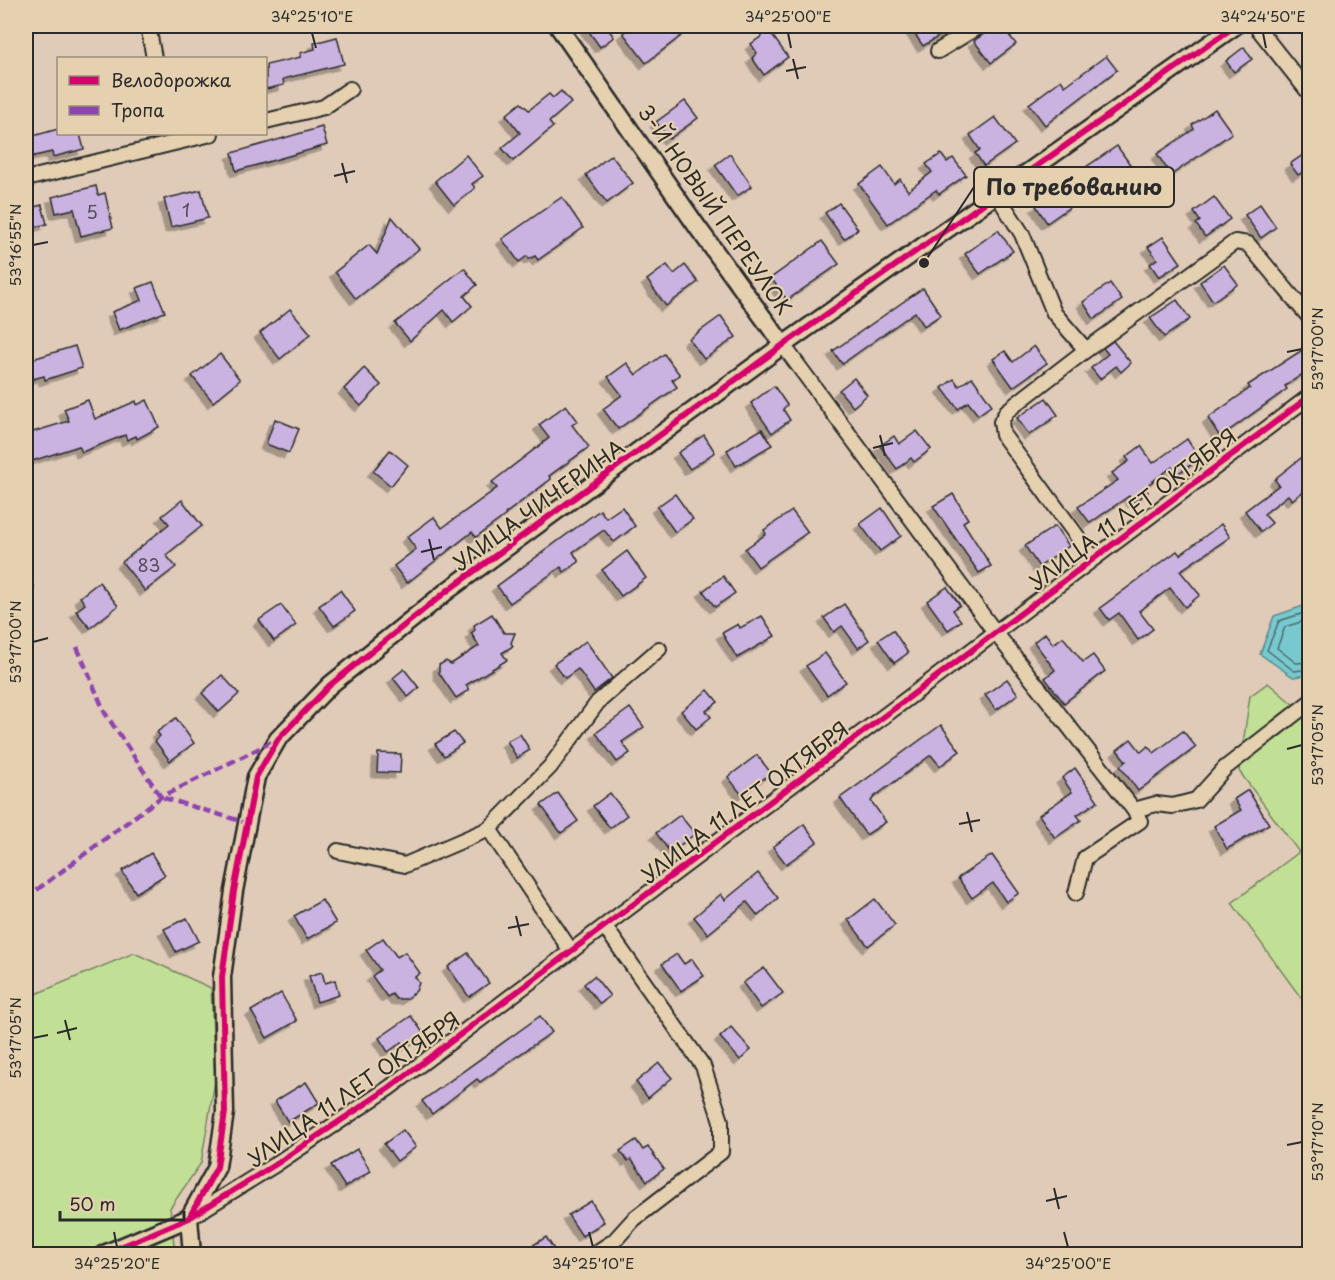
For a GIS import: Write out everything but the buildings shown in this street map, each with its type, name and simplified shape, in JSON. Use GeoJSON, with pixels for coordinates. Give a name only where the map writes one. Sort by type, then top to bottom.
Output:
{"type":"FeatureCollection","features":[{"type":"Feature","properties":{"kind":"street"},"geometry":{"type":"LineString","coordinates":[[148,26],[154,57]]}},
{"type":"Feature","properties":{"kind":"street","name":"3-Й НОВЫЙ ПЕРЕУЛОК"},"geometry":{"type":"LineString","coordinates":[[558,26],[698,228],[783,345],[995,632],[1137,815]]}},
{"type":"Feature","properties":{"kind":"street"},"geometry":{"type":"LineString","coordinates":[[938,51],[979,26]]}},
{"type":"Feature","properties":{"kind":"street","name":"УЛИЦА ЧИЧЕРИНА"},"geometry":{"type":"LineString","coordinates":[[189,1218],[217,1167],[225,1112],[222,977],[234,891],[256,777],[278,739],[330,686],[447,591],[783,345],[1235,26]]}},
{"type":"Feature","properties":{"kind":"street"},"geometry":{"type":"LineString","coordinates":[[1256,26],[1310,94]]}},
{"type":"Feature","properties":{"kind":"street"},"geometry":{"type":"LineString","coordinates":[[267,121],[324,107],[351,89]]}},
{"type":"Feature","properties":{"kind":"street"},"geometry":{"type":"LineString","coordinates":[[26,179],[166,139],[202,135]]}},
{"type":"Feature","properties":{"kind":"street"},"geometry":{"type":"LineString","coordinates":[[996,193],[1022,234],[1054,313],[1086,350]]}},
{"type":"Feature","properties":{"kind":"street"},"geometry":{"type":"LineString","coordinates":[[1093,558],[1003,435],[1001,422],[1007,411],[1086,350],[1235,242],[1248,244],[1310,318]]}},
{"type":"Feature","properties":{"kind":"street","name":"УЛИЦА 11 ЛЕТ ОКТЯБРЯ"},"geometry":{"type":"LineString","coordinates":[[189,1218],[276,1164],[389,1088],[1310,396]]}},
{"type":"Feature","properties":{"kind":"street"},"geometry":{"type":"LineString","coordinates":[[338,851],[405,865],[489,829],[550,767],[598,702],[659,649]]}},
{"type":"Feature","properties":{"kind":"street"},"geometry":{"type":"LineString","coordinates":[[1076,893],[1085,858],[1137,815],[1156,804],[1173,806],[1196,800],[1225,768],[1310,702]]}},
{"type":"Feature","properties":{"kind":"street"},"geometry":{"type":"LineString","coordinates":[[489,829],[571,951]]}},
{"type":"Feature","properties":{"kind":"street"},"geometry":{"type":"LineString","coordinates":[[594,1254],[614,1241],[634,1219],[721,1152],[721,1121],[703,1066],[605,927]]}},
{"type":"Feature","properties":{"kind":"street"},"geometry":{"type":"LineString","coordinates":[[104,1254],[189,1218],[192,1254]]}},
{"type":"Feature","properties":{"kind":"green space"},"geometry":{"type":"Polygon","coordinates":[[[1268,683],[1302,712],[1309,709],[1309,1009],[1232,903],[1299,852],[1239,771],[1250,696],[1268,683]]]}},
{"type":"Feature","properties":{"kind":"green space"},"geometry":{"type":"Polygon","coordinates":[[[134,953],[211,988],[215,1081],[201,1163],[170,1208],[175,1254],[26,1254],[26,998],[134,953]]]}},
{"type":"Feature","properties":{"kind":"water"},"geometry":{"type":"Polygon","coordinates":[[[1309,604],[1309,675],[1293,677],[1260,654],[1274,616],[1309,604]]]}},
{"type":"Feature","properties":{"kind":"marked path"},"geometry":{"type":"LineString","coordinates":[[26,587],[35,587]]}},
{"type":"Feature","properties":{"kind":"marked path"},"geometry":{"type":"LineString","coordinates":[[77,647],[105,713],[161,797],[247,823]]}},
{"type":"Feature","properties":{"kind":"marked path"},"geometry":{"type":"LineString","coordinates":[[26,898],[161,797],[276,740]]}},
{"type":"Feature","properties":{"kind":"cycle path"},"geometry":{"type":"LineString","coordinates":[[189,1218],[217,1167],[225,1112],[222,977],[234,891],[256,777],[278,739],[330,685],[447,591],[783,345],[1235,26]]}},
{"type":"Feature","properties":{"kind":"cycle path"},"geometry":{"type":"LineString","coordinates":[[104,1254],[189,1218],[276,1164],[389,1088],[1310,396]]}},
{"type":"Feature","properties":{"kind":"place","name":"По требованию"},"geometry":{"type":"Point","coordinates":[924,263]}}]}
